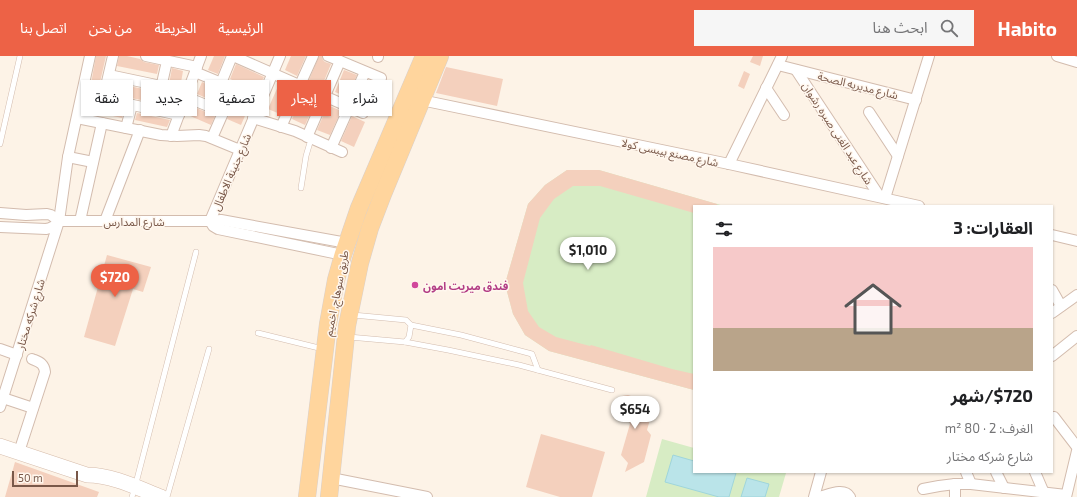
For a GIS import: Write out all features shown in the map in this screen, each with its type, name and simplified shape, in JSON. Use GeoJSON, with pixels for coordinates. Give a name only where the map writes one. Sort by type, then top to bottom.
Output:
{"type":"FeatureCollection","features":[{"type":"Feature","properties":{"kind":"main road","name":"طريق سوهاج, اخميم"},"geometry":{"type":"LineString","coordinates":[[308,497],[328,324],[336,280],[359,208],[424,56]]}},
{"type":"Feature","properties":{"kind":"main road","name":"طريق سوهاج, اخميم"},"geometry":{"type":"LineString","coordinates":[[329,497],[348,326],[360,263],[370,228],[383,194],[440,56]]}},
{"type":"Feature","properties":{"kind":"main road"},"geometry":{"type":"LineString","coordinates":[[328,324],[348,326]]}},
{"type":"Feature","properties":{"kind":"main road"},"geometry":{"type":"LineString","coordinates":[[0,446],[87,475],[98,484],[133,494],[161,497]]}},
{"type":"Feature","properties":{"kind":"street","name":"شارع شركه مختار"},"geometry":{"type":"LineString","coordinates":[[85,80],[90,56]]}},
{"type":"Feature","properties":{"kind":"street"},"geometry":{"type":"LineString","coordinates":[[108,80],[113,56]]}},
{"type":"Feature","properties":{"kind":"street"},"geometry":{"type":"LineString","coordinates":[[146,56],[167,60],[196,69],[216,80]]}},
{"type":"Feature","properties":{"kind":"street"},"geometry":{"type":"LineString","coordinates":[[192,80],[201,56]]}},
{"type":"Feature","properties":{"kind":"street"},"geometry":{"type":"LineString","coordinates":[[222,80],[233,56],[247,59],[288,80]]}},
{"type":"Feature","properties":{"kind":"street","name":"شارع جنينة الاطفال"},"geometry":{"type":"LineString","coordinates":[[269,81],[280,56]]}},
{"type":"Feature","properties":{"kind":"street"},"geometry":{"type":"LineString","coordinates":[[302,80],[312,56]]}},
{"type":"Feature","properties":{"kind":"street"},"geometry":{"type":"LineString","coordinates":[[328,56],[381,78]]}},
{"type":"Feature","properties":{"kind":"street"},"geometry":{"type":"LineString","coordinates":[[882,198],[898,156],[929,56]]}},
{"type":"Feature","properties":{"kind":"street"},"geometry":{"type":"LineString","coordinates":[[1057,56],[1077,62]]}},
{"type":"Feature","properties":{"kind":"street"},"geometry":{"type":"LineString","coordinates":[[162,80],[167,60]]}},
{"type":"Feature","properties":{"kind":"street"},"geometry":{"type":"LineString","coordinates":[[331,82],[340,61]]}},
{"type":"Feature","properties":{"kind":"street"},"geometry":{"type":"LineString","coordinates":[[729,164],[780,61]]}},
{"type":"Feature","properties":{"kind":"street","name":"شارع مديريه الصحة"},"geometry":{"type":"LineString","coordinates":[[780,61],[796,70],[916,100]]}},
{"type":"Feature","properties":{"kind":"street","name":"شارع عبد الغنى صبره رشوان"},"geometry":{"type":"LineString","coordinates":[[796,70],[882,198]]}},
{"type":"Feature","properties":{"kind":"street"},"geometry":{"type":"LineString","coordinates":[[362,80],[365,72]]}},
{"type":"Feature","properties":{"kind":"street"},"geometry":{"type":"LineString","coordinates":[[109,75],[141,82]]}},
{"type":"Feature","properties":{"kind":"street"},"geometry":{"type":"LineString","coordinates":[[766,88],[784,115]]}},
{"type":"Feature","properties":{"kind":"street","name":"شارع شركه مختار"},"geometry":{"type":"LineString","coordinates":[[2,398],[17,355],[58,220],[68,156],[81,98]]}},
{"type":"Feature","properties":{"kind":"street","name":"شارع مصنع بيبسى كولا"},"geometry":{"type":"LineString","coordinates":[[421,100],[729,164],[882,198],[894,203],[911,205]]}},
{"type":"Feature","properties":{"kind":"street"},"geometry":{"type":"LineString","coordinates":[[869,112],[898,156]]}},
{"type":"Feature","properties":{"kind":"street"},"geometry":{"type":"LineString","coordinates":[[126,128],[129,116]]}},
{"type":"Feature","properties":{"kind":"street"},"geometry":{"type":"LineString","coordinates":[[171,136],[179,116]]}},
{"type":"Feature","properties":{"kind":"street"},"geometry":{"type":"LineString","coordinates":[[212,138],[221,116]]}},
{"type":"Feature","properties":{"kind":"street"},"geometry":{"type":"LineString","coordinates":[[281,126],[286,116]]}},
{"type":"Feature","properties":{"kind":"street"},"geometry":{"type":"LineString","coordinates":[[309,138],[317,116]]}},
{"type":"Feature","properties":{"kind":"street"},"geometry":{"type":"LineString","coordinates":[[331,148],[346,116]]}},
{"type":"Feature","properties":{"kind":"street"},"geometry":{"type":"LineString","coordinates":[[76,118],[171,136],[199,134],[240,150]]}},
{"type":"Feature","properties":{"kind":"street"},"geometry":{"type":"LineString","coordinates":[[254,118],[281,126],[342,152]]}},
{"type":"Feature","properties":{"kind":"street","name":"شارع جنينة الاطفال"},"geometry":{"type":"LineString","coordinates":[[210,221],[254,118]]}},
{"type":"Feature","properties":{"kind":"street"},"geometry":{"type":"LineString","coordinates":[[80,220],[102,123]]}},
{"type":"Feature","properties":{"kind":"street"},"geometry":{"type":"LineString","coordinates":[[106,221],[140,130]]}},
{"type":"Feature","properties":{"kind":"street"},"geometry":{"type":"LineString","coordinates":[[68,156],[93,162]]}},
{"type":"Feature","properties":{"kind":"street","name":"شارع المدارس"},"geometry":{"type":"LineString","coordinates":[[0,213],[26,215],[47,214],[58,220],[221,220],[345,249]]}},
{"type":"Feature","properties":{"kind":"street","name":"شارع المدارس"},"geometry":{"type":"LineString","coordinates":[[0,226],[46,229],[56,225],[58,220]]}},
{"type":"Feature","properties":{"kind":"street"},"geometry":{"type":"LineString","coordinates":[[1053,235],[1077,241]]}},
{"type":"Feature","properties":{"kind":"street"},"geometry":{"type":"LineString","coordinates":[[1053,292],[1061,306]]}},
{"type":"Feature","properties":{"kind":"street"},"geometry":{"type":"LineString","coordinates":[[1053,312],[1077,295]]}},
{"type":"Feature","properties":{"kind":"street"},"geometry":{"type":"LineString","coordinates":[[1053,355],[1077,336]]}},
{"type":"Feature","properties":{"kind":"street"},"geometry":{"type":"LineString","coordinates":[[0,349],[17,355]]}},
{"type":"Feature","properties":{"kind":"street"},"geometry":{"type":"LineString","coordinates":[[19,452],[45,372],[42,364],[32,359]]}},
{"type":"Feature","properties":{"kind":"street"},"geometry":{"type":"LineString","coordinates":[[2,398],[33,408]]}},
{"type":"Feature","properties":{"kind":"street"},"geometry":{"type":"LineString","coordinates":[[1054,417],[1077,447]]}},
{"type":"Feature","properties":{"kind":"street"},"geometry":{"type":"LineString","coordinates":[[923,489],[955,484],[971,484],[1066,496],[1077,451]]}},
{"type":"Feature","properties":{"kind":"street"},"geometry":{"type":"LineString","coordinates":[[814,497],[821,473]]}},
{"type":"Feature","properties":{"kind":"street"},"geometry":{"type":"LineString","coordinates":[[966,473],[971,484]]}},
{"type":"Feature","properties":{"kind":"street"},"geometry":{"type":"LineString","coordinates":[[996,473],[1004,488]]}},
{"type":"Feature","properties":{"kind":"street"},"geometry":{"type":"LineString","coordinates":[[1035,473],[1044,493]]}},
{"type":"Feature","properties":{"kind":"street"},"geometry":{"type":"LineString","coordinates":[[331,478],[396,494],[427,497]]}},
{"type":"Feature","properties":{"kind":"street"},"geometry":{"type":"LineString","coordinates":[[955,484],[955,497]]}},
{"type":"Feature","properties":{"kind":"street"},"geometry":{"type":"LineString","coordinates":[[818,497],[845,492],[850,497]]}},
{"type":"Feature","properties":{"kind":"lane"},"geometry":{"type":"LineString","coordinates":[[0,144],[20,56]]}},
{"type":"Feature","properties":{"kind":"lane"},"geometry":{"type":"LineString","coordinates":[[301,188],[309,138]]}},
{"type":"Feature","properties":{"kind":"lane"},"geometry":{"type":"LineString","coordinates":[[133,494],[196,252]]}},
{"type":"Feature","properties":{"kind":"lane"},"geometry":{"type":"LineString","coordinates":[[348,326],[406,320],[411,325],[461,335],[532,354],[538,370]]}},
{"type":"Feature","properties":{"kind":"lane"},"geometry":{"type":"LineString","coordinates":[[405,342],[409,337],[411,325]]}},
{"type":"Feature","properties":{"kind":"lane"},"geometry":{"type":"LineString","coordinates":[[348,326],[405,342],[519,365],[612,390]]}},
{"type":"Feature","properties":{"kind":"lane"},"geometry":{"type":"LineString","coordinates":[[258,333],[326,350]]}},
{"type":"Feature","properties":{"kind":"lane"},"geometry":{"type":"LineString","coordinates":[[166,497],[209,349]]}},
{"type":"Feature","properties":{"kind":"green space"},"geometry":{"type":"Polygon","coordinates":[[[567,170],[599,170],[721,205],[693,205],[693,390],[549,351],[525,335],[513,314],[505,284],[528,204],[545,185],[567,170]]]}},
{"type":"Feature","properties":{"kind":"green space"},"geometry":{"type":"Polygon","coordinates":[[[662,439],[693,448],[693,473],[786,473],[779,497],[646,497],[662,439]]]}},
{"type":"Feature","properties":{"kind":"water"},"geometry":{"type":"Polygon","coordinates":[[[673,455],[693,461],[693,473],[736,473],[729,497],[719,497],[665,482],[673,455]]]}},
{"type":"Feature","properties":{"kind":"water"},"geometry":{"type":"Polygon","coordinates":[[[747,478],[769,484],[765,497],[741,497],[747,478]]]}},
{"type":"Feature","properties":{"kind":"building"},"geometry":{"type":"Polygon","coordinates":[[[96,56],[106,56],[101,80],[92,80],[96,56]]]}},
{"type":"Feature","properties":{"kind":"building"},"geometry":{"type":"Polygon","coordinates":[[[119,56],[127,56],[159,65],[157,74],[117,66],[119,56]]]}},
{"type":"Feature","properties":{"kind":"building"},"geometry":{"type":"Polygon","coordinates":[[[214,56],[225,56],[218,74],[208,70],[214,56]]]}},
{"type":"Feature","properties":{"kind":"building"},"geometry":{"type":"Polygon","coordinates":[[[291,56],[306,56],[297,76],[285,70],[291,56]]]}},
{"type":"Feature","properties":{"kind":"building"},"geometry":{"type":"Polygon","coordinates":[[[319,56],[322,56],[325,62],[331,64],[324,80],[309,80],[319,56]]]}},
{"type":"Feature","properties":{"kind":"building"},"geometry":{"type":"Polygon","coordinates":[[[753,56],[763,56],[760,66],[750,62],[753,56]]]}},
{"type":"Feature","properties":{"kind":"building"},"geometry":{"type":"Polygon","coordinates":[[[236,64],[264,77],[262,80],[230,79],[236,64]]]}},
{"type":"Feature","properties":{"kind":"building"},"geometry":{"type":"Polygon","coordinates":[[[446,67],[503,79],[497,106],[436,93],[446,67]]]}},
{"type":"Feature","properties":{"kind":"building"},"geometry":{"type":"Polygon","coordinates":[[[172,68],[183,71],[181,80],[170,80],[172,68]]]}},
{"type":"Feature","properties":{"kind":"building"},"geometry":{"type":"Polygon","coordinates":[[[344,70],[357,75],[355,80],[340,80],[344,70]]]}},
{"type":"Feature","properties":{"kind":"building"},"geometry":{"type":"Polygon","coordinates":[[[744,71],[750,74],[744,89],[738,86],[744,71]]]}},
{"type":"Feature","properties":{"kind":"building"},"geometry":{"type":"Polygon","coordinates":[[[202,82],[205,83],[205,97],[197,94],[202,82]]]}},
{"type":"Feature","properties":{"kind":"building"},"geometry":{"type":"Polygon","coordinates":[[[339,82],[339,94],[335,92],[339,82]]]}},
{"type":"Feature","properties":{"kind":"building"},"geometry":{"type":"Polygon","coordinates":[[[133,87],[141,88],[141,100],[133,98],[133,87]]]}},
{"type":"Feature","properties":{"kind":"building"},"geometry":{"type":"Polygon","coordinates":[[[277,89],[277,113],[269,109],[277,89]]]}},
{"type":"Feature","properties":{"kind":"building"},"geometry":{"type":"Polygon","coordinates":[[[331,106],[339,110],[339,115],[330,135],[317,130],[323,116],[331,116],[331,106]]]}},
{"type":"Feature","properties":{"kind":"building"},"geometry":{"type":"Polygon","coordinates":[[[197,108],[205,112],[205,116],[215,116],[211,125],[190,116],[197,116],[197,108]]]}},
{"type":"Feature","properties":{"kind":"building"},"geometry":{"type":"Polygon","coordinates":[[[137,113],[141,114],[141,116],[151,116],[170,120],[167,127],[135,120],[137,113]]]}},
{"type":"Feature","properties":{"kind":"building"},"geometry":{"type":"Polygon","coordinates":[[[228,116],[245,116],[241,125],[227,119],[228,116]]]}},
{"type":"Feature","properties":{"kind":"building"},"geometry":{"type":"Polygon","coordinates":[[[293,116],[309,116],[305,125],[292,119],[293,116]]]}},
{"type":"Feature","properties":{"kind":"building"},"geometry":{"type":"Polygon","coordinates":[[[352,116],[365,122],[354,147],[341,141],[352,116]]]}},
{"type":"Feature","properties":{"kind":"building"},"geometry":{"type":"Polygon","coordinates":[[[567,170],[599,170],[717,204],[693,205],[693,213],[600,186],[573,186],[554,199],[540,218],[523,283],[528,311],[539,327],[556,337],[591,345],[693,374],[693,390],[549,351],[525,335],[513,314],[505,284],[528,204],[545,185],[567,170]]]}},
{"type":"Feature","properties":{"kind":"building"},"geometry":{"type":"Polygon","coordinates":[[[107,255],[151,267],[143,292],[133,289],[115,346],[84,337],[107,255]]]}},
{"type":"Feature","properties":{"kind":"building"},"geometry":{"type":"Polygon","coordinates":[[[628,395],[634,397],[637,401],[647,407],[651,416],[647,430],[651,435],[644,462],[625,472],[628,463],[621,455],[630,424],[628,418],[620,416],[616,408],[618,400],[622,396],[628,395]]]}},
{"type":"Feature","properties":{"kind":"building"},"geometry":{"type":"Polygon","coordinates":[[[541,434],[605,452],[592,497],[560,497],[526,487],[541,434]]]}},
{"type":"Feature","properties":{"kind":"building"},"geometry":{"type":"Polygon","coordinates":[[[15,462],[99,492],[97,497],[5,497],[15,462]]]}},
{"type":"Feature","properties":{"kind":"place","name":"فندق ميريت امون"},"geometry":{"type":"Point","coordinates":[415,285]}}]}
